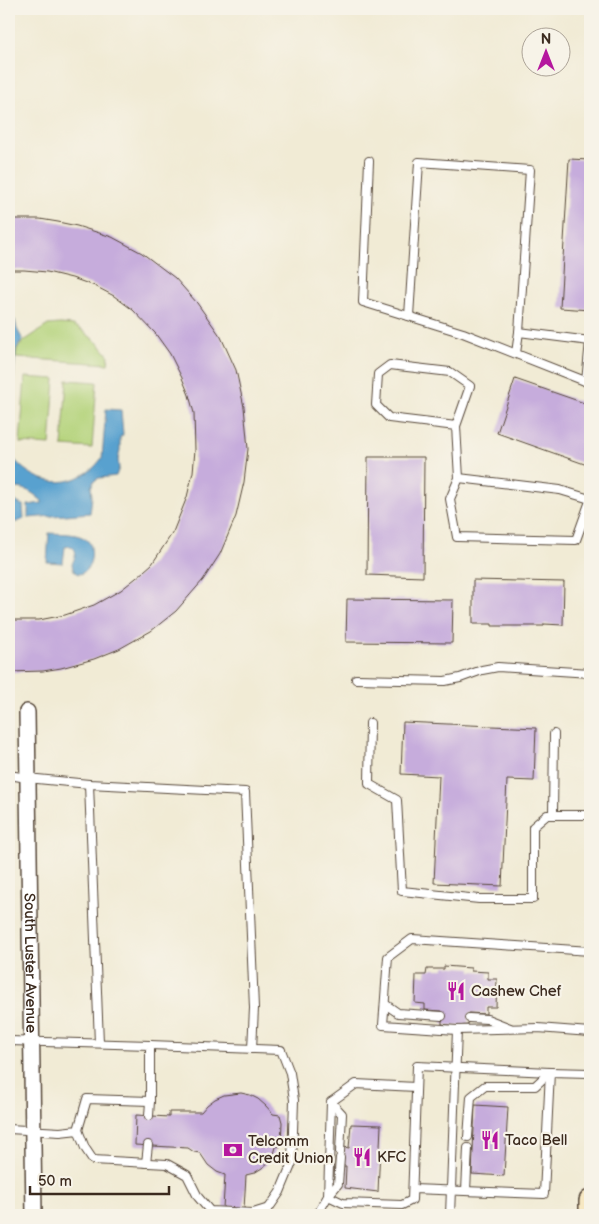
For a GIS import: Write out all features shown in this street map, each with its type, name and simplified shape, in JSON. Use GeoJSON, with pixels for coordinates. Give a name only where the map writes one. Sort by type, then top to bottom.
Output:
{"type":"FeatureCollection","features":[{"type":"Feature","properties":{"kind":"street","name":"South Luster Avenue"},"geometry":{"type":"LineString","coordinates":[[27,712],[34,1215]]}},
{"type":"Feature","properties":{"kind":"street"},"geometry":{"type":"LineString","coordinates":[[590,1201],[590,1215]]}},
{"type":"Feature","properties":{"kind":"lane"},"geometry":{"type":"LineString","coordinates":[[369,161],[362,302],[462,333],[588,382],[590,341],[519,332]]}},
{"type":"Feature","properties":{"kind":"lane"},"geometry":{"type":"LineString","coordinates":[[409,316],[418,162],[530,170],[516,354]]}},
{"type":"Feature","properties":{"kind":"lane"},"geometry":{"type":"LineString","coordinates":[[456,426],[389,418],[376,405],[378,374],[390,365],[450,372],[470,386],[456,426],[459,478],[450,499],[457,537],[576,540],[590,500],[560,490],[459,478]]}},
{"type":"Feature","properties":{"kind":"lane"},"geometry":{"type":"LineString","coordinates":[[356,679],[445,681],[498,667],[590,673]]}},
{"type":"Feature","properties":{"kind":"lane"},"geometry":{"type":"LineString","coordinates":[[370,723],[369,784],[397,800],[402,891],[479,900],[533,900],[533,827],[547,816],[590,815]]}},
{"type":"Feature","properties":{"kind":"lane"},"geometry":{"type":"LineString","coordinates":[[553,815],[554,734]]}},
{"type":"Feature","properties":{"kind":"lane"},"geometry":{"type":"LineString","coordinates":[[9,776],[89,784],[246,792],[254,1008],[252,1048]]}},
{"type":"Feature","properties":{"kind":"lane"},"geometry":{"type":"LineString","coordinates":[[89,784],[99,1043]]}},
{"type":"Feature","properties":{"kind":"lane"},"geometry":{"type":"LineString","coordinates":[[590,951],[412,939],[388,957],[384,1025],[457,1030],[538,1028],[590,1032]]}},
{"type":"Feature","properties":{"kind":"lane"},"geometry":{"type":"LineString","coordinates":[[385,1004],[398,1013],[442,1016]]}},
{"type":"Feature","properties":{"kind":"lane"},"geometry":{"type":"LineString","coordinates":[[469,1018],[487,1019],[514,1029]]}},
{"type":"Feature","properties":{"kind":"lane"},"geometry":{"type":"LineString","coordinates":[[450,1215],[457,1030]]}},
{"type":"Feature","properties":{"kind":"lane"},"geometry":{"type":"LineString","coordinates":[[9,1041],[150,1044],[281,1050],[290,1073],[294,1100],[292,1163],[280,1192],[269,1208],[253,1213],[210,1211],[198,1197],[187,1175],[167,1164],[93,1160],[85,1148],[78,1130],[87,1099],[150,1101]]}},
{"type":"Feature","properties":{"kind":"lane"},"geometry":{"type":"LineString","coordinates":[[149,1116],[150,1044]]}},
{"type":"Feature","properties":{"kind":"lane"},"geometry":{"type":"LineString","coordinates":[[328,1196],[343,1202],[402,1205],[412,1200],[417,1066],[590,1073]]}},
{"type":"Feature","properties":{"kind":"lane"},"geometry":{"type":"LineString","coordinates":[[468,1137],[471,1097],[485,1086],[535,1086],[550,1072]]}},
{"type":"Feature","properties":{"kind":"lane"},"geometry":{"type":"LineString","coordinates":[[413,1189],[544,1194],[550,1072]]}},
{"type":"Feature","properties":{"kind":"lane"},"geometry":{"type":"LineString","coordinates":[[331,1102],[356,1084],[416,1087]]}},
{"type":"Feature","properties":{"kind":"lane"},"geometry":{"type":"LineString","coordinates":[[317,1215],[328,1196],[338,1184],[342,1114],[331,1102]]}},
{"type":"Feature","properties":{"kind":"lane"},"geometry":{"type":"LineString","coordinates":[[328,1196],[331,1102]]}},
{"type":"Feature","properties":{"kind":"lane"},"geometry":{"type":"LineString","coordinates":[[9,1129],[60,1132],[78,1130]]}},
{"type":"Feature","properties":{"kind":"lane"},"geometry":{"type":"LineString","coordinates":[[146,1163],[148,1145]]}},
{"type":"Feature","properties":{"kind":"lane"},"geometry":{"type":"LineString","coordinates":[[466,1191],[468,1148]]}},
{"type":"Feature","properties":{"kind":"green space"},"geometry":{"type":"Polygon","coordinates":[[[48,325],[73,325],[99,344],[109,356],[108,364],[16,358],[17,349],[24,341],[48,325]]]}},
{"type":"Feature","properties":{"kind":"green space"},"geometry":{"type":"Polygon","coordinates":[[[25,377],[55,379],[50,445],[20,443],[25,377]]]}},
{"type":"Feature","properties":{"kind":"green space"},"geometry":{"type":"Polygon","coordinates":[[[67,380],[97,382],[92,448],[62,446],[67,380]]]}},
{"type":"Feature","properties":{"kind":"water"},"geometry":{"type":"Polygon","coordinates":[[[9,320],[15,320],[23,340],[16,349],[9,437],[9,320]]]}},
{"type":"Feature","properties":{"kind":"water"},"geometry":{"type":"Polygon","coordinates":[[[106,409],[121,410],[123,434],[120,437],[119,468],[116,476],[99,478],[94,481],[91,487],[90,513],[28,518],[28,505],[42,503],[42,501],[27,490],[16,488],[13,496],[15,501],[23,505],[24,519],[17,522],[9,522],[9,452],[25,469],[44,480],[55,482],[77,478],[90,470],[102,458],[106,409]]]}},
{"type":"Feature","properties":{"kind":"water"},"geometry":{"type":"Polygon","coordinates":[[[49,533],[80,536],[88,541],[91,546],[91,556],[88,568],[84,572],[80,574],[74,570],[72,564],[75,550],[70,546],[65,547],[63,563],[47,562],[49,533]]]}},
{"type":"Feature","properties":{"kind":"building"},"geometry":{"type":"Polygon","coordinates":[[[569,159],[590,160],[590,310],[560,308],[569,159]]]}},
{"type":"Feature","properties":{"kind":"building"},"geometry":{"type":"Polygon","coordinates":[[[9,219],[40,219],[58,222],[112,237],[142,253],[175,278],[197,303],[221,337],[236,370],[244,407],[248,449],[244,482],[236,516],[220,554],[203,580],[176,611],[151,631],[119,649],[94,659],[43,671],[9,672],[9,620],[39,620],[65,615],[94,605],[121,590],[152,564],[173,532],[187,497],[193,472],[195,450],[194,413],[189,395],[170,354],[155,333],[133,310],[114,296],[95,286],[72,278],[47,272],[9,270],[9,219]]]}},
{"type":"Feature","properties":{"kind":"building"},"geometry":{"type":"Polygon","coordinates":[[[515,379],[590,405],[590,466],[497,433],[515,379]]]}},
{"type":"Feature","properties":{"kind":"building"},"geometry":{"type":"Polygon","coordinates":[[[368,457],[424,457],[423,577],[367,575],[368,457]]]}},
{"type":"Feature","properties":{"kind":"building"},"geometry":{"type":"Polygon","coordinates":[[[473,580],[564,582],[563,625],[492,626],[492,624],[473,624],[473,580]]]}},
{"type":"Feature","properties":{"kind":"building"},"geometry":{"type":"Polygon","coordinates":[[[347,599],[453,600],[452,643],[346,642],[347,599]]]}},
{"type":"Feature","properties":{"kind":"building"},"geometry":{"type":"Polygon","coordinates":[[[403,722],[536,728],[534,781],[507,780],[502,886],[434,883],[439,776],[401,774],[403,722]]]}},
{"type":"Feature","properties":{"kind":"building","name":"Cashew Chef"},"geometry":{"type":"Polygon","coordinates":[[[444,966],[471,968],[471,971],[488,972],[488,979],[497,979],[496,1007],[486,1007],[486,1014],[469,1013],[468,1025],[455,1026],[442,1024],[442,1011],[425,1010],[425,1004],[415,1003],[416,975],[426,975],[427,969],[444,969],[444,966]]]}},
{"type":"Feature","properties":{"kind":"building","name":"Telcomm Credit Union"},"geometry":{"type":"Polygon","coordinates":[[[241,1093],[258,1099],[273,1114],[280,1115],[282,1122],[281,1146],[276,1147],[268,1163],[262,1168],[246,1175],[244,1209],[223,1208],[225,1175],[208,1165],[200,1153],[188,1148],[135,1145],[136,1115],[169,1117],[169,1112],[201,1112],[215,1099],[224,1095],[241,1093]]]}},
{"type":"Feature","properties":{"kind":"building","name":"Taco Bell"},"geometry":{"type":"Polygon","coordinates":[[[475,1105],[508,1107],[504,1176],[472,1174],[475,1105]]]}},
{"type":"Feature","properties":{"kind":"building","name":"KFC"},"geometry":{"type":"Polygon","coordinates":[[[351,1124],[381,1125],[378,1192],[345,1188],[346,1166],[343,1166],[344,1147],[349,1148],[351,1124]]]}},
{"type":"Feature","properties":{"kind":"place","name":"Cashew Chef"},"geometry":{"type":"Point","coordinates":[456,991]}},
{"type":"Feature","properties":{"kind":"place","name":"Taco Bell"},"geometry":{"type":"Point","coordinates":[490,1140]}},
{"type":"Feature","properties":{"kind":"place","name":"Telcomm Credit Union"},"geometry":{"type":"Point","coordinates":[233,1150]}},
{"type":"Feature","properties":{"kind":"place","name":"KFC"},"geometry":{"type":"Point","coordinates":[362,1157]}}]}
